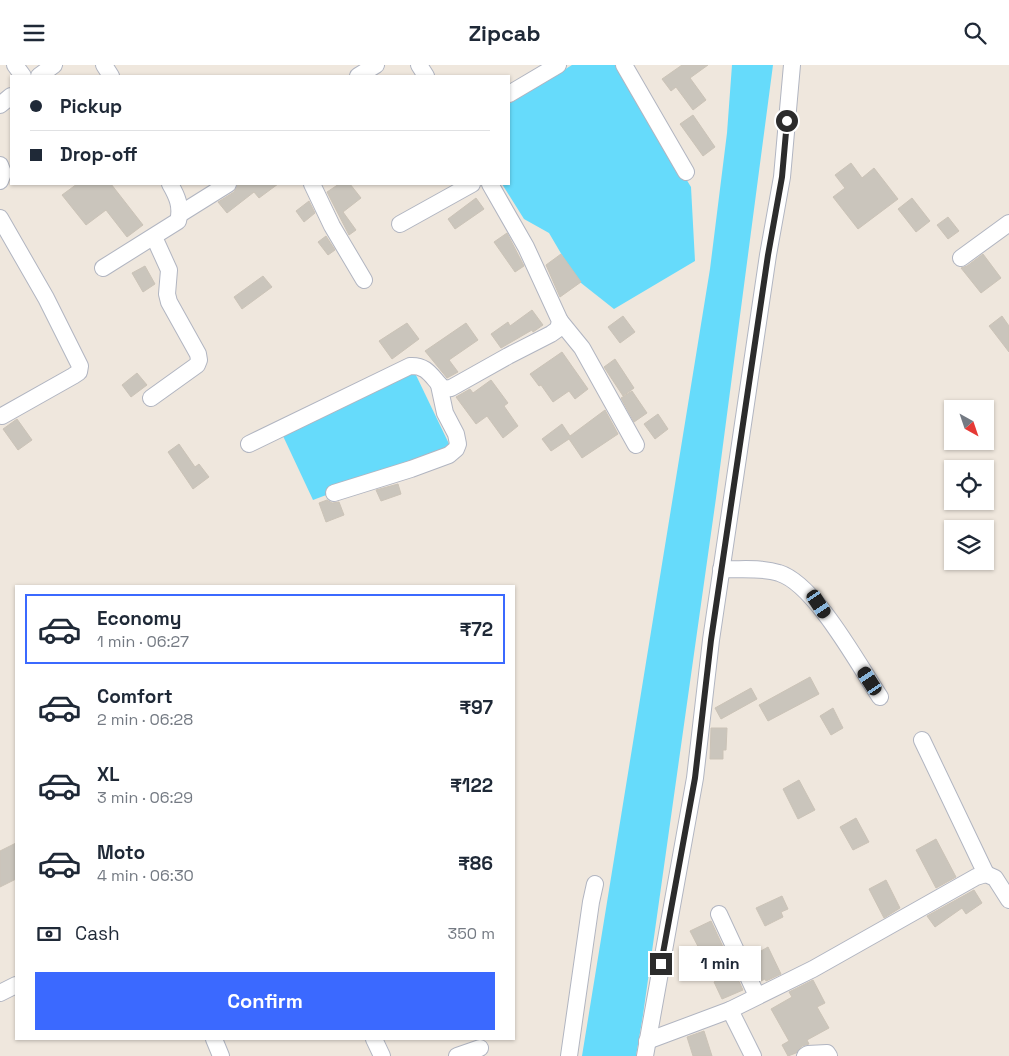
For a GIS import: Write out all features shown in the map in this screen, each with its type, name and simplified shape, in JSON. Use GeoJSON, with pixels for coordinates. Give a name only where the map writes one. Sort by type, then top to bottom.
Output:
{"type":"FeatureCollection","features":[{"type":"Feature","properties":{"kind":"street"},"geometry":{"type":"LineString","coordinates":[[14,65],[22,75]]}},
{"type":"Feature","properties":{"kind":"street"},"geometry":{"type":"LineString","coordinates":[[39,75],[54,65]]}},
{"type":"Feature","properties":{"kind":"street"},"geometry":{"type":"LineString","coordinates":[[360,75],[376,65]]}},
{"type":"Feature","properties":{"kind":"street"},"geometry":{"type":"LineString","coordinates":[[510,93],[558,65]]}},
{"type":"Feature","properties":{"kind":"street"},"geometry":{"type":"LineString","coordinates":[[624,65],[686,172]]}},
{"type":"Feature","properties":{"kind":"street"},"geometry":{"type":"LineString","coordinates":[[646,1048],[695,778],[721,569],[782,177],[792,65]]}},
{"type":"Feature","properties":{"kind":"street"},"geometry":{"type":"LineString","coordinates":[[0,105],[10,97]]}},
{"type":"Feature","properties":{"kind":"street"},"geometry":{"type":"LineString","coordinates":[[0,165],[3,173],[0,181]]}},
{"type":"Feature","properties":{"kind":"street"},"geometry":{"type":"LineString","coordinates":[[103,268],[178,221],[180,205],[170,185]]}},
{"type":"Feature","properties":{"kind":"street"},"geometry":{"type":"LineString","coordinates":[[180,214],[226,185]]}},
{"type":"Feature","properties":{"kind":"street"},"geometry":{"type":"LineString","coordinates":[[400,224],[470,185]]}},
{"type":"Feature","properties":{"kind":"street"},"geometry":{"type":"LineString","coordinates":[[491,185],[526,247],[560,321],[589,359],[636,445]]}},
{"type":"Feature","properties":{"kind":"street"},"geometry":{"type":"LineString","coordinates":[[318,186],[332,226],[364,280]]}},
{"type":"Feature","properties":{"kind":"street"},"geometry":{"type":"LineString","coordinates":[[0,218],[46,298],[80,366],[79,372],[73,377],[2,417]]}},
{"type":"Feature","properties":{"kind":"street"},"geometry":{"type":"LineString","coordinates":[[961,258],[1009,223]]}},
{"type":"Feature","properties":{"kind":"street"},"geometry":{"type":"LineString","coordinates":[[151,398],[197,365],[199,360],[169,302],[167,294],[169,270],[154,237]]}},
{"type":"Feature","properties":{"kind":"street"},"geometry":{"type":"LineString","coordinates":[[250,444],[410,366],[419,365],[444,389],[451,388],[551,334],[558,329],[560,321]]}},
{"type":"Feature","properties":{"kind":"street"},"geometry":{"type":"LineString","coordinates":[[334,493],[411,469],[449,455],[456,449],[458,444],[456,435],[446,413],[439,385]]}},
{"type":"Feature","properties":{"kind":"street"},"geometry":{"type":"LineString","coordinates":[[721,569],[767,570],[781,573],[792,579],[819,604],[880,697]]}},
{"type":"Feature","properties":{"kind":"street"},"geometry":{"type":"LineString","coordinates":[[922,740],[986,874],[995,878],[1009,900]]}},
{"type":"Feature","properties":{"kind":"street"},"geometry":{"type":"LineString","coordinates":[[646,1048],[730,1010],[813,969],[976,877],[986,874]]}},
{"type":"Feature","properties":{"kind":"street"},"geometry":{"type":"LineString","coordinates":[[569,1056],[591,902],[596,884]]}},
{"type":"Feature","properties":{"kind":"street"},"geometry":{"type":"LineString","coordinates":[[719,914],[757,997]]}},
{"type":"Feature","properties":{"kind":"street"},"geometry":{"type":"LineString","coordinates":[[0,993],[15,986]]}},
{"type":"Feature","properties":{"kind":"street"},"geometry":{"type":"LineString","coordinates":[[730,1010],[754,1056]]}},
{"type":"Feature","properties":{"kind":"street"},"geometry":{"type":"LineString","coordinates":[[214,1040],[222,1056]]}},
{"type":"Feature","properties":{"kind":"street"},"geometry":{"type":"LineString","coordinates":[[374,1040],[382,1056]]}},
{"type":"Feature","properties":{"kind":"street"},"geometry":{"type":"LineString","coordinates":[[457,1056],[480,1048]]}},
{"type":"Feature","properties":{"kind":"street"},"geometry":{"type":"LineString","coordinates":[[805,1056],[808,1054],[828,1053],[829,1056]]}},
{"type":"Feature","properties":{"kind":"water"},"geometry":{"type":"Polygon","coordinates":[[[572,65],[617,65],[691,187],[695,261],[614,309],[576,279],[549,233],[524,219],[503,185],[510,185],[510,103],[572,65]]]}},
{"type":"Feature","properties":{"kind":"water"},"geometry":{"type":"Polygon","coordinates":[[[732,65],[773,65],[716,498],[643,1015],[636,1056],[582,1056],[710,269],[727,133],[732,65]]]}},
{"type":"Feature","properties":{"kind":"water"},"geometry":{"type":"Polygon","coordinates":[[[414,371],[451,448],[313,500],[283,436],[414,371]]]}},
{"type":"Feature","properties":{"kind":"building"},"geometry":{"type":"Polygon","coordinates":[[[682,65],[708,65],[690,78],[706,100],[693,110],[676,87],[671,91],[662,79],[682,65]]]}},
{"type":"Feature","properties":{"kind":"building"},"geometry":{"type":"Polygon","coordinates":[[[693,115],[715,147],[703,156],[680,124],[693,115]]]}},
{"type":"Feature","properties":{"kind":"building"},"geometry":{"type":"Polygon","coordinates":[[[851,163],[862,178],[874,168],[898,199],[858,229],[833,197],[845,188],[835,175],[851,163]]]}},
{"type":"Feature","properties":{"kind":"building"},"geometry":{"type":"Polygon","coordinates":[[[76,185],[112,185],[143,225],[127,237],[106,210],[86,225],[62,195],[76,185]]]}},
{"type":"Feature","properties":{"kind":"building"},"geometry":{"type":"Polygon","coordinates":[[[238,185],[277,185],[259,198],[254,192],[227,213],[218,202],[234,192],[238,185]]]}},
{"type":"Feature","properties":{"kind":"building"},"geometry":{"type":"Polygon","coordinates":[[[338,185],[351,185],[361,198],[343,212],[356,230],[349,235],[327,192],[338,185]]]}},
{"type":"Feature","properties":{"kind":"building"},"geometry":{"type":"Polygon","coordinates":[[[476,198],[484,209],[455,229],[448,219],[476,198]]]}},
{"type":"Feature","properties":{"kind":"building"},"geometry":{"type":"Polygon","coordinates":[[[912,198],[930,221],[916,232],[898,209],[912,198]]]}},
{"type":"Feature","properties":{"kind":"building"},"geometry":{"type":"Polygon","coordinates":[[[309,201],[315,213],[304,222],[296,211],[309,201]]]}},
{"type":"Feature","properties":{"kind":"building"},"geometry":{"type":"Polygon","coordinates":[[[948,217],[959,231],[948,239],[937,225],[948,217]]]}},
{"type":"Feature","properties":{"kind":"building"},"geometry":{"type":"Polygon","coordinates":[[[507,233],[524,266],[515,272],[494,242],[507,233]]]}},
{"type":"Feature","properties":{"kind":"building"},"geometry":{"type":"Polygon","coordinates":[[[326,236],[335,250],[328,255],[318,242],[326,236]]]}},
{"type":"Feature","properties":{"kind":"building"},"geometry":{"type":"Polygon","coordinates":[[[561,254],[581,282],[560,297],[546,265],[561,254]]]}},
{"type":"Feature","properties":{"kind":"building"},"geometry":{"type":"Polygon","coordinates":[[[983,254],[1001,278],[981,293],[961,268],[967,266],[983,254]]]}},
{"type":"Feature","properties":{"kind":"building"},"geometry":{"type":"Polygon","coordinates":[[[145,266],[155,284],[143,292],[132,273],[145,266]]]}},
{"type":"Feature","properties":{"kind":"building"},"geometry":{"type":"Polygon","coordinates":[[[263,276],[272,287],[242,309],[234,297],[263,276]]]}},
{"type":"Feature","properties":{"kind":"building"},"geometry":{"type":"Polygon","coordinates":[[[532,310],[543,325],[501,348],[491,334],[508,322],[510,326],[532,310]]]}},
{"type":"Feature","properties":{"kind":"building"},"geometry":{"type":"Polygon","coordinates":[[[623,316],[635,332],[620,343],[608,327],[623,316]]]}},
{"type":"Feature","properties":{"kind":"building"},"geometry":{"type":"Polygon","coordinates":[[[1002,316],[1009,326],[1009,352],[989,326],[1002,316]]]}},
{"type":"Feature","properties":{"kind":"building"},"geometry":{"type":"Polygon","coordinates":[[[407,323],[419,339],[392,359],[379,341],[407,323]]]}},
{"type":"Feature","properties":{"kind":"building"},"geometry":{"type":"Polygon","coordinates":[[[466,323],[478,340],[449,360],[458,372],[447,378],[425,351],[466,323]]]}},
{"type":"Feature","properties":{"kind":"building"},"geometry":{"type":"Polygon","coordinates":[[[562,352],[588,389],[575,399],[569,391],[553,402],[541,385],[539,386],[530,374],[562,352]]]}},
{"type":"Feature","properties":{"kind":"building"},"geometry":{"type":"Polygon","coordinates":[[[615,359],[634,388],[623,396],[604,367],[615,359]]]}},
{"type":"Feature","properties":{"kind":"building"},"geometry":{"type":"Polygon","coordinates":[[[137,373],[147,385],[131,397],[122,385],[137,373]]]}},
{"type":"Feature","properties":{"kind":"building"},"geometry":{"type":"Polygon","coordinates":[[[491,380],[508,403],[504,406],[518,426],[503,438],[487,416],[476,424],[456,397],[470,389],[473,393],[491,380]]]}},
{"type":"Feature","properties":{"kind":"building"},"geometry":{"type":"Polygon","coordinates":[[[632,391],[647,413],[634,422],[621,398],[632,391]]]}},
{"type":"Feature","properties":{"kind":"building"},"geometry":{"type":"Polygon","coordinates":[[[605,410],[618,434],[582,458],[569,439],[551,451],[542,439],[562,424],[570,436],[605,410]]]}},
{"type":"Feature","properties":{"kind":"building"},"geometry":{"type":"Polygon","coordinates":[[[658,414],[668,429],[655,439],[644,424],[658,414]]]}},
{"type":"Feature","properties":{"kind":"building"},"geometry":{"type":"Polygon","coordinates":[[[17,419],[32,440],[18,450],[3,429],[17,419]]]}},
{"type":"Feature","properties":{"kind":"building"},"geometry":{"type":"Polygon","coordinates":[[[179,444],[195,467],[199,464],[209,477],[193,489],[168,452],[179,444]]]}},
{"type":"Feature","properties":{"kind":"building"},"geometry":{"type":"Polygon","coordinates":[[[398,484],[401,494],[381,501],[376,490],[398,484]]]}},
{"type":"Feature","properties":{"kind":"building"},"geometry":{"type":"Polygon","coordinates":[[[327,500],[332,503],[339,502],[344,515],[326,522],[319,503],[327,500]]]}},
{"type":"Feature","properties":{"kind":"building"},"geometry":{"type":"Polygon","coordinates":[[[810,677],[819,694],[768,721],[759,705],[810,677]]]}},
{"type":"Feature","properties":{"kind":"building"},"geometry":{"type":"Polygon","coordinates":[[[751,688],[757,699],[721,719],[715,708],[751,688]]]}},
{"type":"Feature","properties":{"kind":"building"},"geometry":{"type":"Polygon","coordinates":[[[833,708],[843,728],[831,735],[820,716],[833,708]]]}},
{"type":"Feature","properties":{"kind":"building"},"geometry":{"type":"Polygon","coordinates":[[[711,728],[727,728],[726,750],[723,750],[723,759],[710,759],[711,728]]]}},
{"type":"Feature","properties":{"kind":"building"},"geometry":{"type":"Polygon","coordinates":[[[799,780],[815,810],[798,819],[783,789],[799,780]]]}},
{"type":"Feature","properties":{"kind":"building"},"geometry":{"type":"Polygon","coordinates":[[[856,818],[869,842],[853,850],[840,827],[856,818]]]}},
{"type":"Feature","properties":{"kind":"building"},"geometry":{"type":"Polygon","coordinates":[[[936,839],[956,877],[936,888],[916,850],[936,839]]]}},
{"type":"Feature","properties":{"kind":"building"},"geometry":{"type":"Polygon","coordinates":[[[15,844],[15,880],[0,887],[0,851],[15,844]]]}},
{"type":"Feature","properties":{"kind":"building"},"geometry":{"type":"Polygon","coordinates":[[[886,880],[900,908],[884,918],[869,889],[886,880]]]}},
{"type":"Feature","properties":{"kind":"building"},"geometry":{"type":"Polygon","coordinates":[[[974,890],[982,903],[966,914],[962,908],[935,927],[927,916],[974,890]]]}},
{"type":"Feature","properties":{"kind":"building"},"geometry":{"type":"Polygon","coordinates":[[[782,896],[788,909],[781,912],[783,917],[765,926],[756,908],[782,896]]]}},
{"type":"Feature","properties":{"kind":"building"},"geometry":{"type":"Polygon","coordinates":[[[711,921],[743,990],[722,999],[714,982],[716,981],[690,931],[711,921]]]}},
{"type":"Feature","properties":{"kind":"building"},"geometry":{"type":"Polygon","coordinates":[[[768,947],[781,974],[766,981],[765,979],[761,981],[753,963],[757,961],[754,955],[768,947]]]}},
{"type":"Feature","properties":{"kind":"building"},"geometry":{"type":"Polygon","coordinates":[[[813,980],[825,1003],[817,1007],[829,1028],[807,1040],[809,1044],[802,1046],[796,1053],[788,1056],[782,1045],[789,1041],[771,1009],[792,997],[789,992],[813,980]]]}},
{"type":"Feature","properties":{"kind":"building"},"geometry":{"type":"Polygon","coordinates":[[[704,1031],[712,1056],[693,1056],[687,1037],[704,1031]]]}},
{"type":"Feature","properties":{"kind":"route"},"geometry":{"type":"LineString","coordinates":[[661,964],[695,778],[711,640],[768,255],[782,177],[787,121]]}}]}
